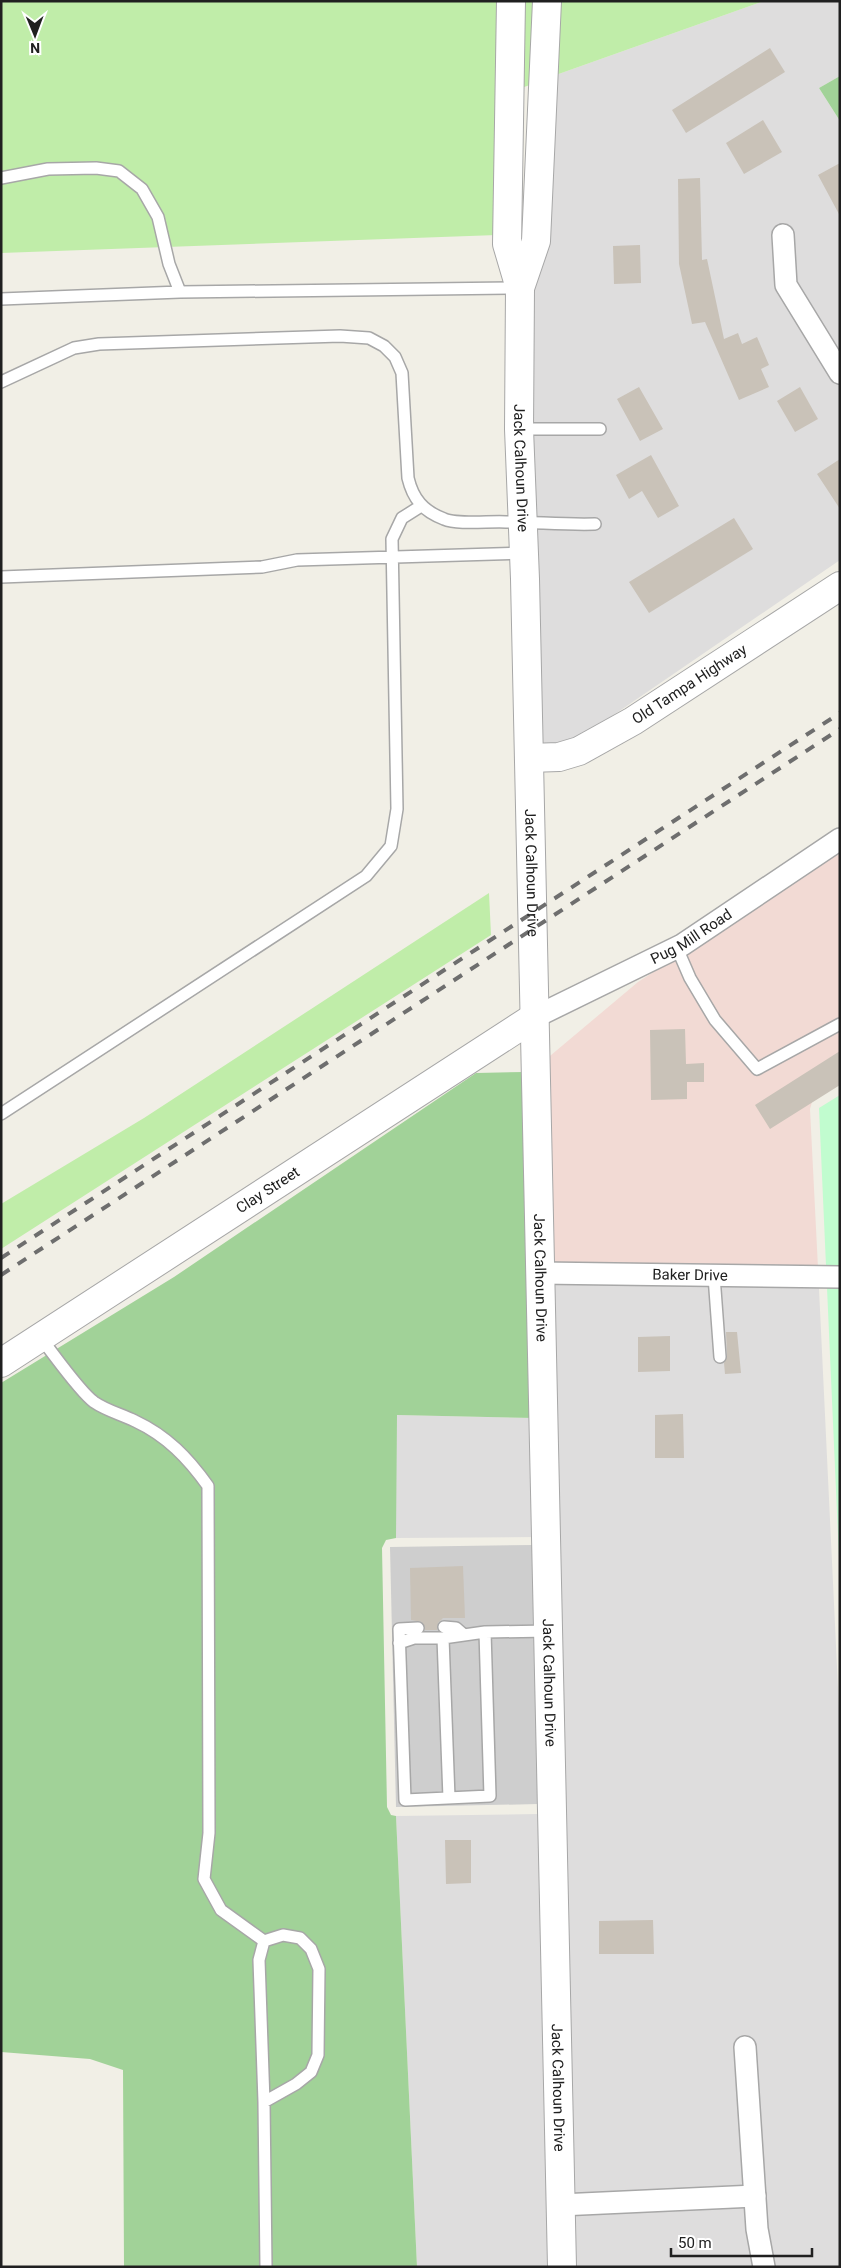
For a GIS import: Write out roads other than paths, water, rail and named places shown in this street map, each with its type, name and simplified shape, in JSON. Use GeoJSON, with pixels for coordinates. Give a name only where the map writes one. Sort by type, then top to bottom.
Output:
{"type":"FeatureCollection","features":[{"type":"Feature","properties":{"kind":"street","name":"Jack Calhoun Drive"},"geometry":{"type":"LineString","coordinates":[[511,1],[506,244],[520,288],[519,429],[524,553],[562,2267]]}},
{"type":"Feature","properties":{"kind":"street","name":"Jack Calhoun Drive"},"geometry":{"type":"LineString","coordinates":[[520,288],[536,241],[547,1]]}},
{"type":"Feature","properties":{"kind":"street"},"geometry":{"type":"LineString","coordinates":[[783,234],[786,285],[840,372]]}},
{"type":"Feature","properties":{"kind":"street","name":"Old Tampa Highway"},"geometry":{"type":"LineString","coordinates":[[528,758],[559,756],[579,751],[633,721],[840,586]]}},
{"type":"Feature","properties":{"kind":"street","name":"Pug Mill Road"},"geometry":{"type":"LineString","coordinates":[[533,1018],[677,948],[840,839]]}},
{"type":"Feature","properties":{"kind":"street","name":"Clay Street"},"geometry":{"type":"LineString","coordinates":[[1,1363],[533,1018]]}},
{"type":"Feature","properties":{"kind":"street","name":"Baker Drive"},"geometry":{"type":"LineString","coordinates":[[540,1273],[840,1278]]}},
{"type":"Feature","properties":{"kind":"street"},"geometry":{"type":"LineString","coordinates":[[745,2047],[757,2230],[764,2267]]}},
{"type":"Feature","properties":{"kind":"street"},"geometry":{"type":"LineString","coordinates":[[560,2205],[755,2196]]}},
{"type":"Feature","properties":{"kind":"lane"},"geometry":{"type":"LineString","coordinates":[[1,178],[48,169],[96,168],[120,171],[142,189],[158,218],[169,264],[180,292]]}},
{"type":"Feature","properties":{"kind":"lane"},"geometry":{"type":"LineString","coordinates":[[1,299],[180,292],[520,288]]}},
{"type":"Feature","properties":{"kind":"lane"},"geometry":{"type":"LineString","coordinates":[[1,382],[74,348],[98,344],[340,336],[369,338],[384,346],[395,357],[402,373],[408,478],[412,492],[421,506],[446,521],[523,522],[564,525],[594,524]]}},
{"type":"Feature","properties":{"kind":"lane"},"geometry":{"type":"LineString","coordinates":[[519,429],[600,429]]}},
{"type":"Feature","properties":{"kind":"lane"},"geometry":{"type":"LineString","coordinates":[[1,1114],[366,876],[391,846],[397,809],[392,539],[396,527],[402,518],[421,506]]}},
{"type":"Feature","properties":{"kind":"lane"},"geometry":{"type":"LineString","coordinates":[[1,577],[262,567],[297,560],[524,553]]}},
{"type":"Feature","properties":{"kind":"lane"},"geometry":{"type":"LineString","coordinates":[[677,948],[690,978],[715,1020],[757,1069],[840,1024]]}},
{"type":"Feature","properties":{"kind":"lane"},"geometry":{"type":"LineString","coordinates":[[714,1276],[720,1357]]}},
{"type":"Feature","properties":{"kind":"lane"},"geometry":{"type":"LineString","coordinates":[[40,1337],[92,1400],[110,1412],[135,1421],[166,1439],[191,1462],[208,1486],[208,1833],[204,1879],[221,1910],[264,1941]]}},
{"type":"Feature","properties":{"kind":"lane"},"geometry":{"type":"LineString","coordinates":[[418,1628],[398,1629],[405,1800],[490,1796],[485,1632]]}},
{"type":"Feature","properties":{"kind":"lane"},"geometry":{"type":"LineString","coordinates":[[398,1642],[456,1628],[464,1635],[485,1632],[549,1631]]}},
{"type":"Feature","properties":{"kind":"lane"},"geometry":{"type":"LineString","coordinates":[[444,1632],[449,1798]]}},
{"type":"Feature","properties":{"kind":"lane"},"geometry":{"type":"LineString","coordinates":[[264,1941],[283,1935],[300,1938],[311,1949],[318,1969],[318,2055],[311,2072],[296,2084],[264,2102]]}},
{"type":"Feature","properties":{"kind":"lane"},"geometry":{"type":"LineString","coordinates":[[264,1941],[259,1960],[264,2102],[266,2267]]}},
{"type":"Feature","properties":{"kind":"railway"},"geometry":{"type":"LineString","coordinates":[[1,1258],[840,713]]}},
{"type":"Feature","properties":{"kind":"railway"},"geometry":{"type":"LineString","coordinates":[[1,1275],[840,729]]}}]}
